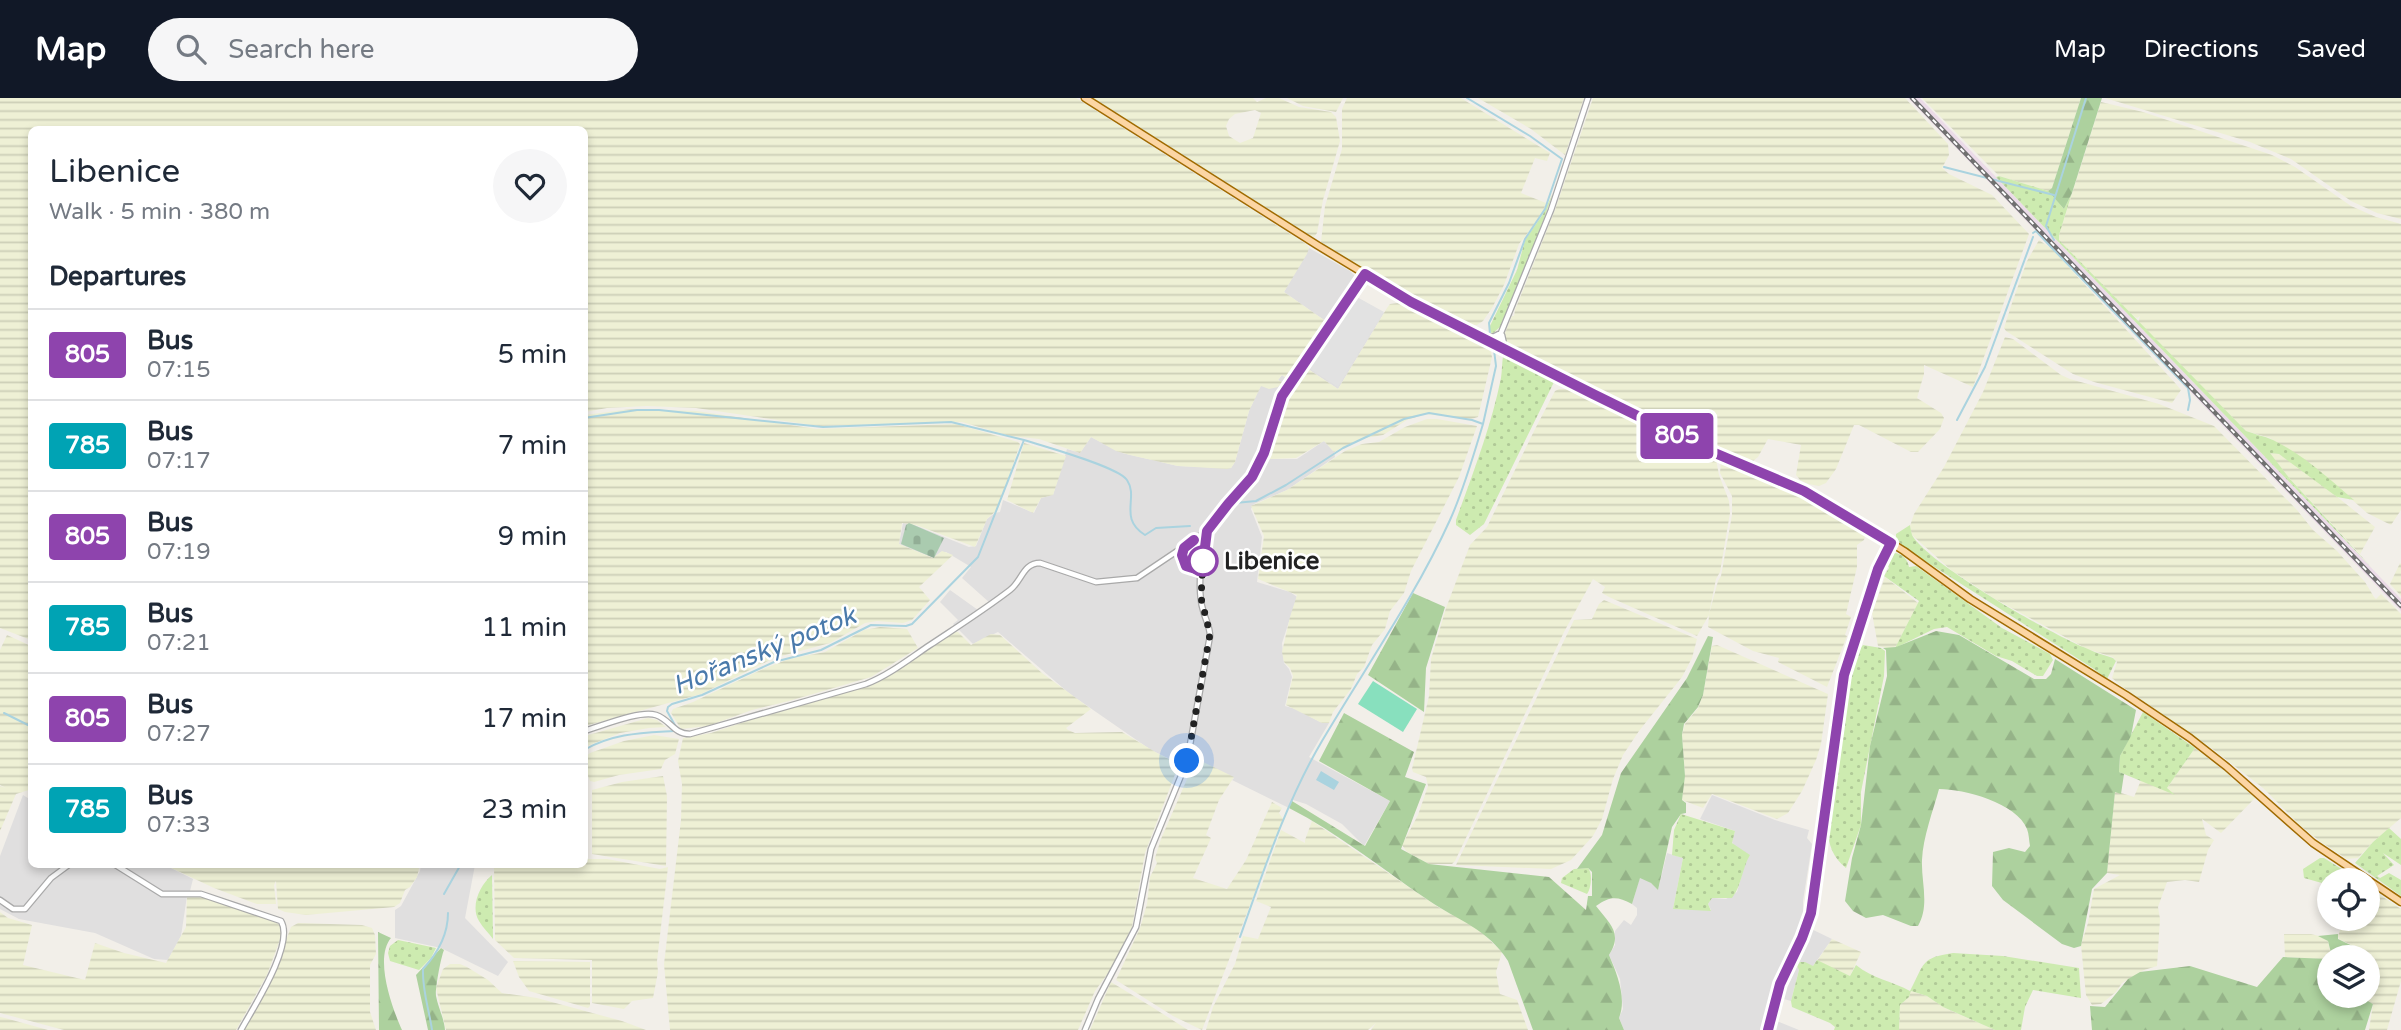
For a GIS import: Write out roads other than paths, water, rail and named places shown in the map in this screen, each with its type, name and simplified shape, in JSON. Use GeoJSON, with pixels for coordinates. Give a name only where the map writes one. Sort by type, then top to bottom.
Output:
{"type":"FeatureCollection","features":[{"type":"Feature","properties":{"kind":"main road"},"geometry":{"type":"LineString","coordinates":[[1085,98],[1365,274],[1522,359],[1684,439],[1804,491],[1891,543],[1970,599],[2126,695],[2190,738],[2313,843],[2401,902]]}},
{"type":"Feature","properties":{"kind":"street"},"geometry":{"type":"LineString","coordinates":[[1496,345],[1551,210],[1588,98]]}},
{"type":"Feature","properties":{"kind":"street"},"geometry":{"type":"LineString","coordinates":[[588,730],[647,714],[659,716],[675,731],[697,733],[861,685],[878,678],[981,611],[1012,589],[1027,566],[1032,564],[1040,563],[1096,582],[1137,578],[1207,531],[1252,477],[1259,465],[1282,396],[1365,274]]}},
{"type":"Feature","properties":{"kind":"street"},"geometry":{"type":"LineString","coordinates":[[1472,333],[1491,338],[1502,331]]}},
{"type":"Feature","properties":{"kind":"street"},"geometry":{"type":"LineString","coordinates":[[1502,331],[1504,344],[1522,359]]}},
{"type":"Feature","properties":{"kind":"street"},"geometry":{"type":"LineString","coordinates":[[1085,1030],[1098,999],[1136,927],[1151,849],[1187,761],[1210,636],[1201,598],[1207,531]]}},
{"type":"Feature","properties":{"kind":"street"},"geometry":{"type":"LineString","coordinates":[[1768,1030],[1780,984],[1806,930],[1816,883],[1844,675],[1878,569],[1891,543]]}},
{"type":"Feature","properties":{"kind":"street"},"geometry":{"type":"LineString","coordinates":[[0,900],[13,909],[25,909],[51,878],[65,868]]}},
{"type":"Feature","properties":{"kind":"street"},"geometry":{"type":"LineString","coordinates":[[120,868],[162,894],[201,894],[282,922],[285,934],[277,960],[241,1030]]}},
{"type":"Feature","properties":{"kind":"water"},"geometry":{"type":"Polygon","coordinates":[[[1321,771],[1339,782],[1334,790],[1316,780],[1321,771]]]}},
{"type":"Feature","properties":{"kind":"waterway","name":"Hořanský potok"},"geometry":{"type":"LineString","coordinates":[[1467,98],[1562,159],[1545,209],[1525,239],[1509,283],[1489,323],[1490,334]]}},
{"type":"Feature","properties":{"kind":"waterway"},"geometry":{"type":"LineString","coordinates":[[2054,240],[2046,226],[2086,98]]}},
{"type":"Feature","properties":{"kind":"waterway"},"geometry":{"type":"LineString","coordinates":[[1944,167],[2054,195]]}},
{"type":"Feature","properties":{"kind":"waterway"},"geometry":{"type":"LineString","coordinates":[[2033,233],[2036,231],[2052,245]]}},
{"type":"Feature","properties":{"kind":"waterway"},"geometry":{"type":"LineString","coordinates":[[1957,420],[1985,367],[2033,237]]}},
{"type":"Feature","properties":{"kind":"waterway"},"geometry":{"type":"LineString","coordinates":[[2050,246],[2188,388],[2188,410]]}},
{"type":"Feature","properties":{"kind":"waterway","name":"Hořanský potok"},"geometry":{"type":"LineString","coordinates":[[1228,507],[1235,503],[1256,501],[1343,448],[1404,419],[1429,413],[1483,424],[1496,366],[1494,350]]}},
{"type":"Feature","properties":{"kind":"waterway"},"geometry":{"type":"LineString","coordinates":[[588,417],[637,410],[659,410],[823,427],[951,422],[1024,440]]}},
{"type":"Feature","properties":{"kind":"waterway"},"geometry":{"type":"LineString","coordinates":[[1240,937],[1276,837],[1297,788],[1436,549],[1460,497],[1483,424]]}},
{"type":"Feature","properties":{"kind":"waterway","name":"Hořanský potok"},"geometry":{"type":"LineString","coordinates":[[676,727],[667,711],[672,704],[702,695],[774,662],[821,650],[871,625],[912,624],[978,557],[1024,440],[1080,457],[1121,475],[1130,487],[1132,522],[1145,535],[1156,528],[1190,526]]}},
{"type":"Feature","properties":{"kind":"waterway","name":"Hořanský potok"},"geometry":{"type":"LineString","coordinates":[[1208,519],[1222,507]]}},
{"type":"Feature","properties":{"kind":"waterway"},"geometry":{"type":"LineString","coordinates":[[4,713],[28,725]]}},
{"type":"Feature","properties":{"kind":"waterway","name":"Hořanský potok"},"geometry":{"type":"LineString","coordinates":[[588,748],[617,737],[674,731]]}},
{"type":"Feature","properties":{"kind":"waterway","name":"Hořanský potok"},"geometry":{"type":"LineString","coordinates":[[444,894],[459,868]]}},
{"type":"Feature","properties":{"kind":"waterway","name":"Hořanský potok"},"geometry":{"type":"LineString","coordinates":[[432,1030],[423,969],[441,943],[448,913]]}},
{"type":"Feature","properties":{"kind":"railway"},"geometry":{"type":"LineString","coordinates":[[1912,98],[2401,606]]}},
{"type":"Feature","properties":{"kind":"place","name":"Libenice"},"geometry":{"type":"Point","coordinates":[1203,561]}}]}
